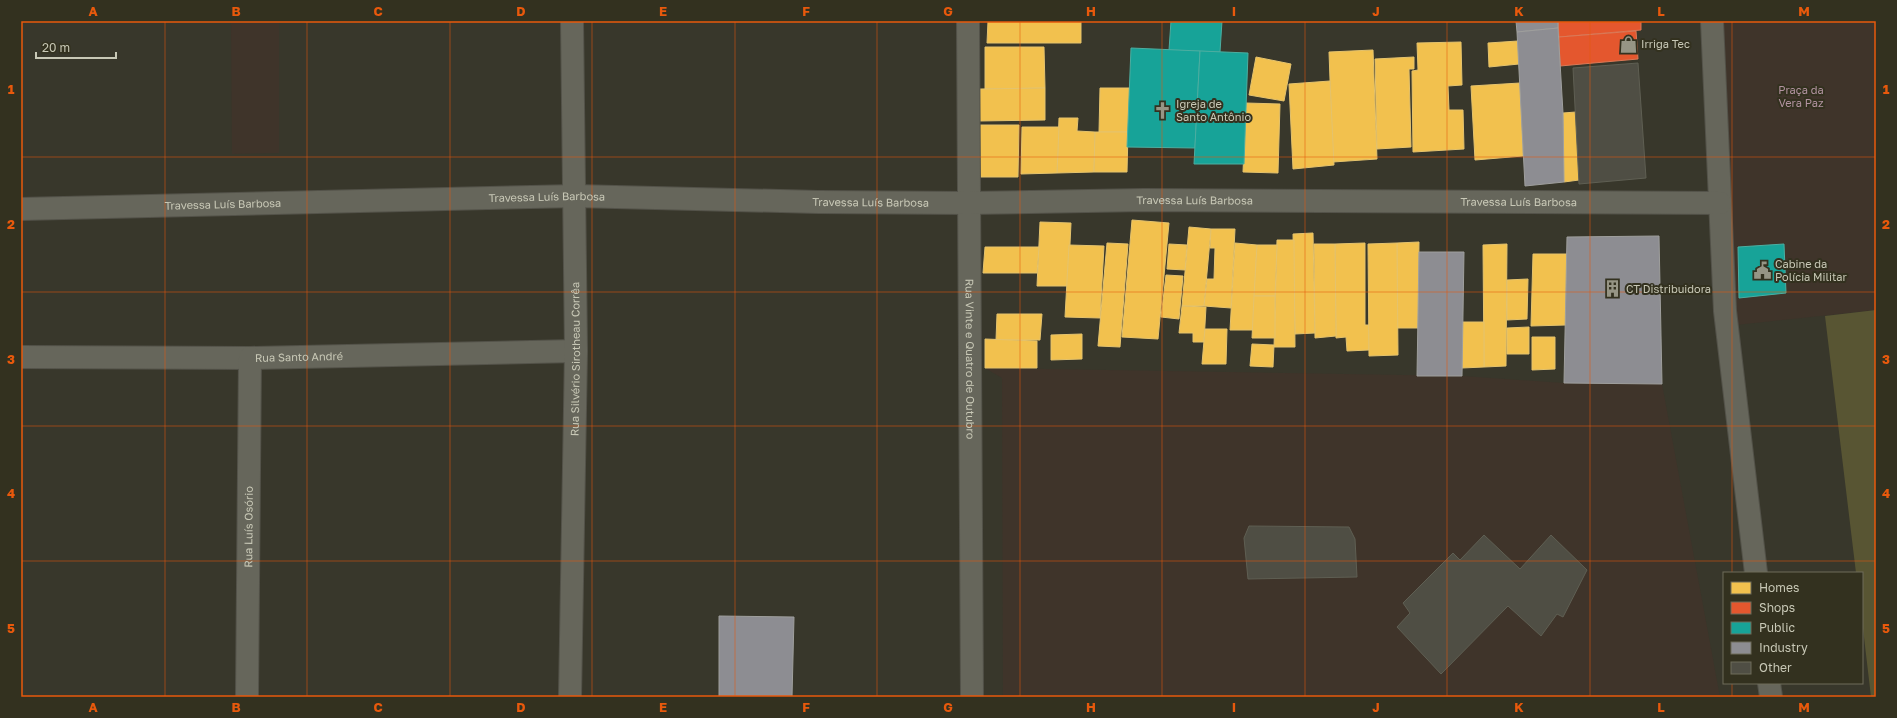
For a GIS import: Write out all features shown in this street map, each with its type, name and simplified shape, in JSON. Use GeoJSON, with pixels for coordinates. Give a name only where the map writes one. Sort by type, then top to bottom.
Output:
{"type":"FeatureCollection","features":[{"type":"Feature","properties":{"kind":"street","name":"Rua Silvério Sirotheau Corrêa"},"geometry":{"type":"LineString","coordinates":[[570,697],[576,351],[576,196],[572,21]]}},
{"type":"Feature","properties":{"kind":"street","name":"Rua Vinte e Quatro de Outubro"},"geometry":{"type":"LineString","coordinates":[[968,21],[972,697]]}},
{"type":"Feature","properties":{"kind":"street"},"geometry":{"type":"LineString","coordinates":[[1712,21],[1725,311],[1756,572]]}},
{"type":"Feature","properties":{"kind":"street","name":"Travessa Luís Barbosa"},"geometry":{"type":"LineString","coordinates":[[21,209],[576,196],[818,202],[968,203],[1144,200],[1720,203]]}},
{"type":"Feature","properties":{"kind":"street","name":"Rua Santo André"},"geometry":{"type":"LineString","coordinates":[[21,357],[250,358],[576,351]]}},
{"type":"Feature","properties":{"kind":"street","name":"Rua Luís Osório"},"geometry":{"type":"LineString","coordinates":[[247,697],[250,358]]}},
{"type":"Feature","properties":{"kind":"street"},"geometry":{"type":"LineString","coordinates":[[1769,684],[1771,697]]}},
{"type":"Feature","properties":{"kind":"green space"},"geometry":{"type":"Polygon","coordinates":[[[231,21],[279,21],[279,153],[232,154],[231,21]]]}},
{"type":"Feature","properties":{"kind":"green space","name":"Praça da Vera Paz"},"geometry":{"type":"Polygon","coordinates":[[[1722,21],[1876,21],[1876,310],[1736,325],[1722,21]]]}},
{"type":"Feature","properties":{"kind":"green space"},"geometry":{"type":"Polygon","coordinates":[[[985,368],[1462,376],[1564,383],[1662,384],[1720,697],[1003,697],[1002,378],[985,368]]]}},
{"type":"Feature","properties":{"kind":"shaded area"},"geometry":{"type":"Polygon","coordinates":[[[1876,310],[1876,697],[1871,697],[1863,629],[1863,572],[1856,572],[1825,316],[1876,310]]]}},
{"type":"Feature","properties":{"kind":"building: Homes"},"geometry":{"type":"Polygon","coordinates":[[[988,21],[1081,21],[1081,43],[987,43],[988,21]]]}},
{"type":"Feature","properties":{"kind":"building: Homes"},"geometry":{"type":"Polygon","coordinates":[[[1518,41],[1519,64],[1489,67],[1488,43],[1518,41]]]}},
{"type":"Feature","properties":{"kind":"building: Homes"},"geometry":{"type":"Polygon","coordinates":[[[1461,42],[1462,85],[1448,86],[1449,110],[1463,110],[1464,149],[1413,152],[1412,71],[1418,70],[1417,43],[1461,42]]]}},
{"type":"Feature","properties":{"kind":"building: Homes"},"geometry":{"type":"Polygon","coordinates":[[[985,47],[1044,47],[1045,88],[985,89],[985,47]]]}},
{"type":"Feature","properties":{"kind":"building: Homes"},"geometry":{"type":"Polygon","coordinates":[[[1373,50],[1377,159],[1333,162],[1329,52],[1373,50]]]}},
{"type":"Feature","properties":{"kind":"building: Homes"},"geometry":{"type":"Polygon","coordinates":[[[1256,57],[1291,64],[1284,101],[1249,95],[1256,57]]]}},
{"type":"Feature","properties":{"kind":"building: Homes"},"geometry":{"type":"Polygon","coordinates":[[[1414,57],[1414,69],[1409,69],[1411,147],[1377,149],[1375,59],[1414,57]]]}},
{"type":"Feature","properties":{"kind":"building: Homes"},"geometry":{"type":"Polygon","coordinates":[[[1330,81],[1334,165],[1293,169],[1289,84],[1330,81]]]}},
{"type":"Feature","properties":{"kind":"building: Homes"},"geometry":{"type":"Polygon","coordinates":[[[1520,83],[1523,156],[1475,160],[1471,86],[1520,83]]]}},
{"type":"Feature","properties":{"kind":"building: Homes"},"geometry":{"type":"Polygon","coordinates":[[[1045,88],[1045,120],[979,121],[980,89],[1045,88]]]}},
{"type":"Feature","properties":{"kind":"building: Homes"},"geometry":{"type":"Polygon","coordinates":[[[1100,88],[1130,88],[1128,132],[1099,132],[1100,88]]]}},
{"type":"Feature","properties":{"kind":"building: Homes"},"geometry":{"type":"Polygon","coordinates":[[[1246,103],[1280,104],[1278,173],[1243,172],[1246,103]]]}},
{"type":"Feature","properties":{"kind":"building: Homes"},"geometry":{"type":"Polygon","coordinates":[[[1576,112],[1579,180],[1564,182],[1563,113],[1576,112]]]}},
{"type":"Feature","properties":{"kind":"building: Homes"},"geometry":{"type":"Polygon","coordinates":[[[1059,118],[1078,118],[1077,131],[1095,132],[1094,172],[1057,173],[1059,118]]]}},
{"type":"Feature","properties":{"kind":"building: Homes"},"geometry":{"type":"Polygon","coordinates":[[[975,125],[1019,125],[1018,177],[980,177],[974,173],[975,125]]]}},
{"type":"Feature","properties":{"kind":"building: Homes"},"geometry":{"type":"Polygon","coordinates":[[[1022,127],[1059,127],[1057,173],[1021,174],[1022,127]]]}},
{"type":"Feature","properties":{"kind":"building: Homes"},"geometry":{"type":"Polygon","coordinates":[[[1095,132],[1128,132],[1127,172],[1094,172],[1095,132]]]}},
{"type":"Feature","properties":{"kind":"building: Homes"},"geometry":{"type":"Polygon","coordinates":[[[1132,220],[1169,223],[1158,339],[1122,337],[1132,220]]]}},
{"type":"Feature","properties":{"kind":"building: Homes"},"geometry":{"type":"Polygon","coordinates":[[[1040,222],[1071,223],[1068,286],[1037,286],[1040,222]]]}},
{"type":"Feature","properties":{"kind":"building: Homes"},"geometry":{"type":"Polygon","coordinates":[[[1189,227],[1211,229],[1204,306],[1182,306],[1189,227]]]}},
{"type":"Feature","properties":{"kind":"building: Homes"},"geometry":{"type":"Polygon","coordinates":[[[1211,229],[1235,229],[1231,308],[1204,306],[1207,279],[1214,279],[1215,248],[1210,248],[1211,229]]]}},
{"type":"Feature","properties":{"kind":"building: Homes"},"geometry":{"type":"Polygon","coordinates":[[[1313,233],[1315,333],[1295,334],[1293,234],[1313,233]]]}},
{"type":"Feature","properties":{"kind":"building: Homes"},"geometry":{"type":"Polygon","coordinates":[[[1277,240],[1294,240],[1295,347],[1274,347],[1277,240]]]}},
{"type":"Feature","properties":{"kind":"building: Homes"},"geometry":{"type":"Polygon","coordinates":[[[1419,242],[1418,328],[1397,328],[1397,243],[1419,242]]]}},
{"type":"Feature","properties":{"kind":"building: Homes"},"geometry":{"type":"Polygon","coordinates":[[[1107,243],[1128,244],[1120,347],[1098,346],[1107,243]]]}},
{"type":"Feature","properties":{"kind":"building: Homes"},"geometry":{"type":"Polygon","coordinates":[[[1235,243],[1257,245],[1253,330],[1230,330],[1235,243]]]}},
{"type":"Feature","properties":{"kind":"building: Homes"},"geometry":{"type":"Polygon","coordinates":[[[1365,243],[1365,325],[1369,325],[1369,350],[1347,351],[1346,337],[1336,338],[1335,244],[1365,243]]]}},
{"type":"Feature","properties":{"kind":"building: Homes"},"geometry":{"type":"Polygon","coordinates":[[[1397,243],[1398,355],[1369,356],[1368,244],[1397,243]]]}},
{"type":"Feature","properties":{"kind":"building: Homes"},"geometry":{"type":"Polygon","coordinates":[[[1169,244],[1187,245],[1185,270],[1167,269],[1169,244]]]}},
{"type":"Feature","properties":{"kind":"building: Homes"},"geometry":{"type":"Polygon","coordinates":[[[1314,244],[1335,244],[1336,336],[1315,338],[1314,244]]]}},
{"type":"Feature","properties":{"kind":"building: Homes"},"geometry":{"type":"Polygon","coordinates":[[[1507,244],[1506,366],[1484,367],[1483,245],[1507,244]]]}},
{"type":"Feature","properties":{"kind":"building: Homes"},"geometry":{"type":"Polygon","coordinates":[[[1069,245],[1104,246],[1100,318],[1065,317],[1069,245]]]}},
{"type":"Feature","properties":{"kind":"building: Homes"},"geometry":{"type":"Polygon","coordinates":[[[1257,245],[1277,245],[1275,296],[1254,296],[1257,245]]]}},
{"type":"Feature","properties":{"kind":"building: Homes"},"geometry":{"type":"Polygon","coordinates":[[[985,247],[1039,247],[1037,273],[983,273],[985,247]]]}},
{"type":"Feature","properties":{"kind":"building: Homes"},"geometry":{"type":"Polygon","coordinates":[[[1533,254],[1567,254],[1566,325],[1531,326],[1533,254]]]}},
{"type":"Feature","properties":{"kind":"building: Homes"},"geometry":{"type":"Polygon","coordinates":[[[1166,275],[1183,276],[1179,319],[1161,317],[1166,275]]]}},
{"type":"Feature","properties":{"kind":"building: Homes"},"geometry":{"type":"Polygon","coordinates":[[[1528,279],[1527,319],[1507,320],[1507,280],[1528,279]]]}},
{"type":"Feature","properties":{"kind":"building: Homes"},"geometry":{"type":"Polygon","coordinates":[[[1254,296],[1275,296],[1275,338],[1252,338],[1254,296]]]}},
{"type":"Feature","properties":{"kind":"building: Homes"},"geometry":{"type":"Polygon","coordinates":[[[1182,306],[1206,307],[1204,342],[1193,342],[1193,333],[1179,333],[1182,306]]]}},
{"type":"Feature","properties":{"kind":"building: Homes"},"geometry":{"type":"Polygon","coordinates":[[[997,314],[1042,314],[1040,340],[996,340],[997,314]]]}},
{"type":"Feature","properties":{"kind":"building: Homes"},"geometry":{"type":"Polygon","coordinates":[[[1462,322],[1484,322],[1484,367],[1462,368],[1462,322]]]}},
{"type":"Feature","properties":{"kind":"building: Homes"},"geometry":{"type":"Polygon","coordinates":[[[1529,327],[1529,354],[1507,354],[1507,328],[1529,327]]]}},
{"type":"Feature","properties":{"kind":"building: Homes"},"geometry":{"type":"Polygon","coordinates":[[[1205,329],[1227,329],[1226,364],[1202,364],[1205,329]]]}},
{"type":"Feature","properties":{"kind":"building: Homes"},"geometry":{"type":"Polygon","coordinates":[[[1082,334],[1082,359],[1051,360],[1051,335],[1082,334]]]}},
{"type":"Feature","properties":{"kind":"building: Homes"},"geometry":{"type":"Polygon","coordinates":[[[1532,337],[1555,337],[1555,369],[1532,370],[1532,337]]]}},
{"type":"Feature","properties":{"kind":"building: Homes"},"geometry":{"type":"Polygon","coordinates":[[[985,339],[1037,341],[1037,368],[985,368],[985,339]]]}},
{"type":"Feature","properties":{"kind":"building: Homes"},"geometry":{"type":"Polygon","coordinates":[[[1252,344],[1274,345],[1273,367],[1250,366],[1252,344]]]}},
{"type":"Feature","properties":{"kind":"building: Shops"},"geometry":{"type":"Polygon","coordinates":[[[1558,21],[1641,21],[1641,30],[1559,37],[1558,21]]]}},
{"type":"Feature","properties":{"kind":"building: Shops"},"geometry":{"type":"Polygon","coordinates":[[[1636,31],[1638,59],[1560,66],[1559,37],[1636,31]]]}},
{"type":"Feature","properties":{"kind":"building: Public"},"geometry":{"type":"Polygon","coordinates":[[[1171,21],[1222,21],[1220,52],[1169,50],[1171,21]]]}},
{"type":"Feature","properties":{"kind":"building: Public","name":"Igreja de Santo Antônio"},"geometry":{"type":"Polygon","coordinates":[[[1131,48],[1200,51],[1195,148],[1127,147],[1131,48]]]}},
{"type":"Feature","properties":{"kind":"building: Public"},"geometry":{"type":"Polygon","coordinates":[[[1200,51],[1248,53],[1244,164],[1194,164],[1200,51]]]}},
{"type":"Feature","properties":{"kind":"building: Public","name":"Cabine da Polícia Militar"},"geometry":{"type":"Polygon","coordinates":[[[1784,244],[1786,293],[1739,298],[1738,247],[1784,244]]]}},
{"type":"Feature","properties":{"kind":"building: Industry"},"geometry":{"type":"Polygon","coordinates":[[[1516,21],[1558,21],[1558,28],[1517,32],[1516,21]]]}},
{"type":"Feature","properties":{"kind":"building: Industry"},"geometry":{"type":"Polygon","coordinates":[[[1558,28],[1563,113],[1564,182],[1525,186],[1517,32],[1558,28]]]}},
{"type":"Feature","properties":{"kind":"building: Industry","name":"CT Distribuidora"},"geometry":{"type":"Polygon","coordinates":[[[1659,236],[1662,384],[1564,383],[1567,237],[1659,236]]]}},
{"type":"Feature","properties":{"kind":"building: Industry"},"geometry":{"type":"Polygon","coordinates":[[[1419,252],[1464,252],[1462,376],[1417,376],[1419,252]]]}},
{"type":"Feature","properties":{"kind":"building: Industry"},"geometry":{"type":"Polygon","coordinates":[[[719,616],[794,617],[792,697],[719,697],[719,616]]]}},
{"type":"Feature","properties":{"kind":"building: Other"},"geometry":{"type":"Polygon","coordinates":[[[1638,63],[1646,178],[1579,184],[1573,68],[1638,63]]]}},
{"type":"Feature","properties":{"kind":"building: Other"},"geometry":{"type":"Polygon","coordinates":[[[1249,526],[1349,527],[1355,539],[1357,577],[1248,579],[1244,538],[1249,526]]]}},
{"type":"Feature","properties":{"kind":"building: Other"},"geometry":{"type":"Polygon","coordinates":[[[1484,535],[1520,569],[1551,535],[1587,570],[1563,617],[1557,614],[1541,636],[1508,606],[1441,674],[1397,627],[1410,613],[1403,603],[1453,553],[1460,560],[1484,535]]]}},
{"type":"Feature","properties":{"kind":"place","name":"Irriga Tec"},"geometry":{"type":"Point","coordinates":[1628,44]}},
{"type":"Feature","properties":{"kind":"place","name":"Igreja de Santo Antônio"},"geometry":{"type":"Point","coordinates":[1163,110]}},
{"type":"Feature","properties":{"kind":"place","name":"Cabine da Polícia Militar"},"geometry":{"type":"Point","coordinates":[1762,270]}},
{"type":"Feature","properties":{"kind":"place","name":"CT Distribuidora"},"geometry":{"type":"Point","coordinates":[1613,289]}}]}
